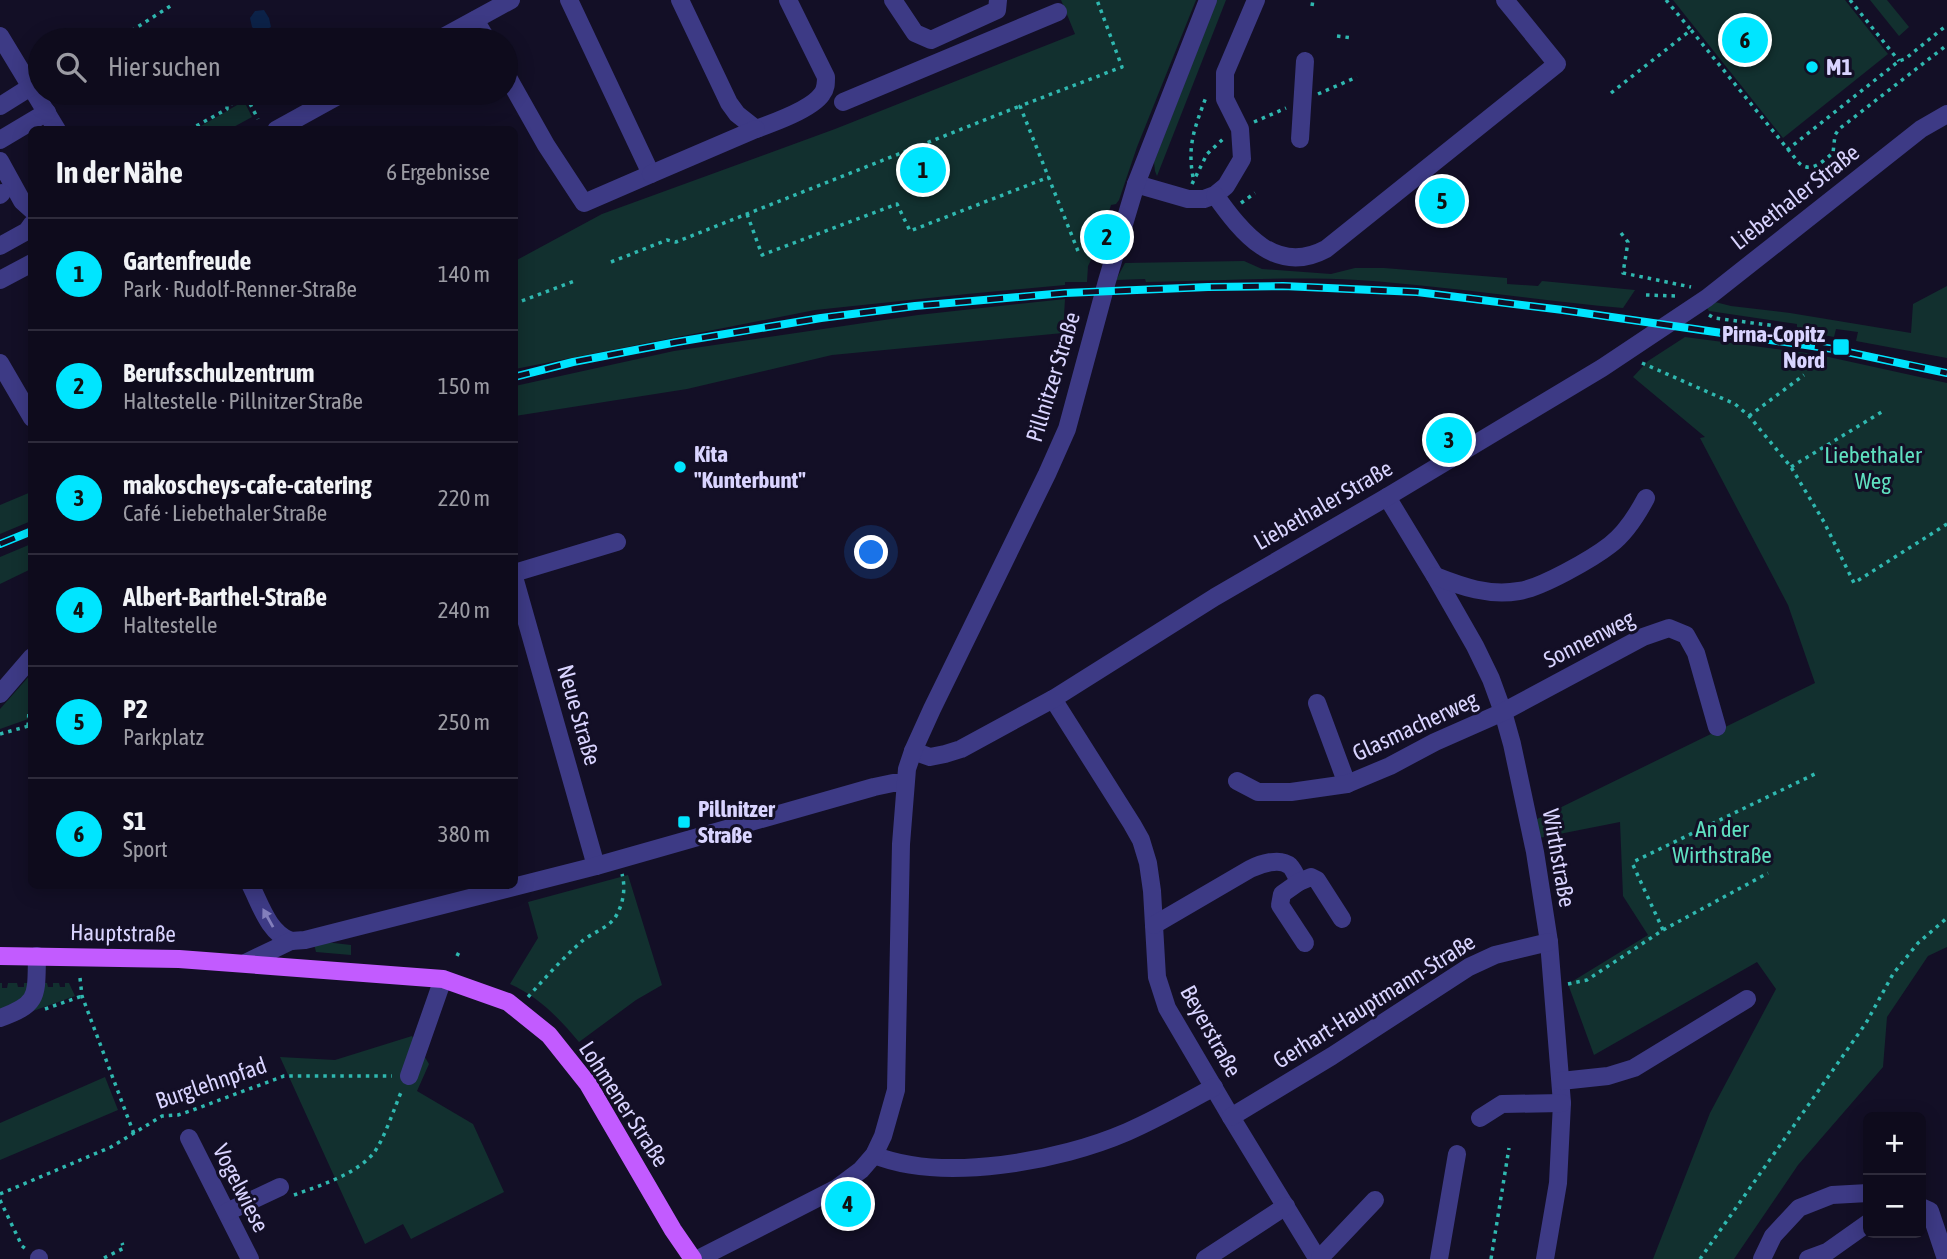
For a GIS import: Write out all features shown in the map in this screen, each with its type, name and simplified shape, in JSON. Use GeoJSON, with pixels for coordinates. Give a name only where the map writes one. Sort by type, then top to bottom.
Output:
{"type":"FeatureCollection","features":[{"type":"Feature","properties":{"kind":"main road","name":"Hauptstraße"},"geometry":{"type":"LineString","coordinates":[[0,956],[179,959],[245,963]]}},
{"type":"Feature","properties":{"kind":"main road","name":"Lohmener Straße"},"geometry":{"type":"LineString","coordinates":[[245,963],[443,979],[508,1002],[549,1035],[588,1084],[673,1230],[695,1259]]}},
{"type":"Feature","properties":{"kind":"street"},"geometry":{"type":"LineString","coordinates":[[460,28],[512,0]]}},
{"type":"Feature","properties":{"kind":"street"},"geometry":{"type":"LineString","coordinates":[[569,0],[651,174]]}},
{"type":"Feature","properties":{"kind":"street"},"geometry":{"type":"LineString","coordinates":[[680,0],[729,103],[737,114],[756,129]]}},
{"type":"Feature","properties":{"kind":"street"},"geometry":{"type":"LineString","coordinates":[[518,95],[546,145],[584,202],[788,117],[820,98],[826,77],[788,0]]}},
{"type":"Feature","properties":{"kind":"street"},"geometry":{"type":"LineString","coordinates":[[893,0],[915,33],[932,40],[998,5],[1007,33]]}},
{"type":"Feature","properties":{"kind":"street","name":"Pillnitzer Straße"},"geometry":{"type":"LineString","coordinates":[[874,1155],[883,1136],[896,1090],[901,844],[905,783],[913,751],[1067,429],[1136,184],[1208,0]]}},
{"type":"Feature","properties":{"kind":"street"},"geometry":{"type":"LineString","coordinates":[[1136,184],[1188,199],[1204,199],[1216,195],[1226,186],[1242,159],[1240,129],[1225,99],[1224,73],[1256,0]]}},
{"type":"Feature","properties":{"kind":"street"},"geometry":{"type":"LineString","coordinates":[[1216,195],[1228,214],[1252,240],[1268,251],[1304,257],[1326,249],[1557,64],[1505,0]]}},
{"type":"Feature","properties":{"kind":"street"},"geometry":{"type":"LineString","coordinates":[[843,102],[1058,12]]}},
{"type":"Feature","properties":{"kind":"street"},"geometry":{"type":"LineString","coordinates":[[475,20],[480,28]]}},
{"type":"Feature","properties":{"kind":"street"},"geometry":{"type":"LineString","coordinates":[[0,36],[28,80]]}},
{"type":"Feature","properties":{"kind":"street"},"geometry":{"type":"LineString","coordinates":[[1300,139],[1305,61]]}},
{"type":"Feature","properties":{"kind":"street"},"geometry":{"type":"LineString","coordinates":[[0,107],[28,89]]}},
{"type":"Feature","properties":{"kind":"street"},"geometry":{"type":"LineString","coordinates":[[43,105],[55,126]]}},
{"type":"Feature","properties":{"kind":"street"},"geometry":{"type":"LineString","coordinates":[[283,126],[321,105]]}},
{"type":"Feature","properties":{"kind":"street"},"geometry":{"type":"LineString","coordinates":[[0,139],[47,113]]}},
{"type":"Feature","properties":{"kind":"street","name":"Liebethaler Straße"},"geometry":{"type":"LineString","coordinates":[[913,751],[930,757],[961,749],[1052,699],[1215,597],[1624,354],[1696,305],[1921,129],[1947,114]]}},
{"type":"Feature","properties":{"kind":"street"},"geometry":{"type":"LineString","coordinates":[[0,161],[22,201],[28,206]]}},
{"type":"Feature","properties":{"kind":"street"},"geometry":{"type":"LineString","coordinates":[[0,246],[28,230]]}},
{"type":"Feature","properties":{"kind":"street"},"geometry":{"type":"LineString","coordinates":[[0,280],[28,265]]}},
{"type":"Feature","properties":{"kind":"street"},"geometry":{"type":"LineString","coordinates":[[0,363],[28,411]]}},
{"type":"Feature","properties":{"kind":"street","name":"Wirthstraße"},"geometry":{"type":"LineString","coordinates":[[1387,497],[1435,576],[1491,679],[1512,744],[1535,852],[1549,942],[1562,1103],[1558,1183],[1545,1259]]}},
{"type":"Feature","properties":{"kind":"street"},"geometry":{"type":"LineString","coordinates":[[1435,576],[1472,590],[1495,592],[1520,591],[1545,583],[1611,544],[1632,522],[1646,498]]}},
{"type":"Feature","properties":{"kind":"street"},"geometry":{"type":"LineString","coordinates":[[518,574],[617,542]]}},
{"type":"Feature","properties":{"kind":"street","name":"Neue Straße"},"geometry":{"type":"LineString","coordinates":[[518,589],[596,866]]}},
{"type":"Feature","properties":{"kind":"street","name":"Sonnenweg"},"geometry":{"type":"LineString","coordinates":[[1503,712],[1643,637],[1669,628],[1686,635],[1696,653],[1717,727]]}},
{"type":"Feature","properties":{"kind":"street"},"geometry":{"type":"LineString","coordinates":[[0,694],[28,662]]}},
{"type":"Feature","properties":{"kind":"street","name":"Beyerstraße"},"geometry":{"type":"LineString","coordinates":[[1052,699],[1140,840],[1148,863],[1152,891],[1157,976],[1167,1008],[1316,1257]]}},
{"type":"Feature","properties":{"kind":"street","name":"Glasmacherweg"},"geometry":{"type":"LineString","coordinates":[[1317,703],[1347,784]]}},
{"type":"Feature","properties":{"kind":"street","name":"Glasmacherweg"},"geometry":{"type":"LineString","coordinates":[[1237,781],[1258,792],[1291,792],[1347,784],[1503,712]]}},
{"type":"Feature","properties":{"kind":"street"},"geometry":{"type":"LineString","coordinates":[[518,886],[874,788],[905,783]]}},
{"type":"Feature","properties":{"kind":"street"},"geometry":{"type":"LineString","coordinates":[[1154,925],[1259,864],[1282,862],[1289,866],[1299,882]]}},
{"type":"Feature","properties":{"kind":"street"},"geometry":{"type":"LineString","coordinates":[[1305,943],[1280,905],[1282,894],[1299,882],[1311,877],[1317,880],[1342,919]]}},
{"type":"Feature","properties":{"kind":"street"},"geometry":{"type":"LineString","coordinates":[[253,889],[271,925],[279,935],[292,941]]}},
{"type":"Feature","properties":{"kind":"street"},"geometry":{"type":"LineString","coordinates":[[245,963],[292,941],[305,940],[505,889]]}},
{"type":"Feature","properties":{"kind":"street","name":"Gerhart-Hauptmann-Straße"},"geometry":{"type":"LineString","coordinates":[[1231,1117],[1332,1056],[1469,967],[1495,955],[1549,942]]}},
{"type":"Feature","properties":{"kind":"street"},"geometry":{"type":"LineString","coordinates":[[0,1018],[20,1011],[33,998],[37,956]]}},
{"type":"Feature","properties":{"kind":"street"},"geometry":{"type":"LineString","coordinates":[[409,1076],[443,979]]}},
{"type":"Feature","properties":{"kind":"street"},"geometry":{"type":"LineString","coordinates":[[1561,1081],[1608,1076],[1634,1068],[1747,999]]}},
{"type":"Feature","properties":{"kind":"street"},"geometry":{"type":"LineString","coordinates":[[695,1259],[829,1193],[861,1170],[874,1155],[888,1161],[925,1167],[1001,1165],[1045,1157],[1126,1133],[1214,1087]]}},
{"type":"Feature","properties":{"kind":"street"},"geometry":{"type":"LineString","coordinates":[[1480,1118],[1502,1104],[1562,1103]]}},
{"type":"Feature","properties":{"kind":"street","name":"Vogelwiese"},"geometry":{"type":"LineString","coordinates":[[185,1131],[250,1259]]}},
{"type":"Feature","properties":{"kind":"street"},"geometry":{"type":"LineString","coordinates":[[1439,1259],[1457,1154]]}},
{"type":"Feature","properties":{"kind":"street"},"geometry":{"type":"LineString","coordinates":[[227,1212],[280,1187]]}},
{"type":"Feature","properties":{"kind":"street"},"geometry":{"type":"LineString","coordinates":[[1762,1259],[1773,1237],[1800,1208],[1832,1195],[1863,1194]]}},
{"type":"Feature","properties":{"kind":"street"},"geometry":{"type":"LineString","coordinates":[[1316,1257],[1375,1200]]}},
{"type":"Feature","properties":{"kind":"street"},"geometry":{"type":"LineString","coordinates":[[1205,1259],[1286,1206]]}},
{"type":"Feature","properties":{"kind":"street"},"geometry":{"type":"LineString","coordinates":[[1926,1209],[1930,1211],[1946,1259]]}},
{"type":"Feature","properties":{"kind":"street"},"geometry":{"type":"LineString","coordinates":[[1808,1259],[1828,1255],[1863,1227]]}},
{"type":"Feature","properties":{"kind":"path"},"geometry":{"type":"LineString","coordinates":[[611,262],[667,240],[676,242],[1122,67],[1098,2],[1107,0]]}},
{"type":"Feature","properties":{"kind":"path"},"geometry":{"type":"LineString","coordinates":[[1312,6],[1313,0]]}},
{"type":"Feature","properties":{"kind":"path"},"geometry":{"type":"LineString","coordinates":[[1666,0],[1803,167],[1816,166],[1833,153],[1835,135],[1839,130],[1947,45]]}},
{"type":"Feature","properties":{"kind":"path"},"geometry":{"type":"LineString","coordinates":[[1850,0],[1899,61]]}},
{"type":"Feature","properties":{"kind":"path"},"geometry":{"type":"LineString","coordinates":[[136,28],[172,5]]}},
{"type":"Feature","properties":{"kind":"path"},"geometry":{"type":"LineString","coordinates":[[1787,150],[1947,25]]}},
{"type":"Feature","properties":{"kind":"path"},"geometry":{"type":"LineString","coordinates":[[1611,93],[1691,30]]}},
{"type":"Feature","properties":{"kind":"path"},"geometry":{"type":"LineString","coordinates":[[1337,36],[1352,38]]}},
{"type":"Feature","properties":{"kind":"path"},"geometry":{"type":"LineString","coordinates":[[1188,199],[1194,178],[1207,154],[1220,141],[1240,129],[1357,77]]}},
{"type":"Feature","properties":{"kind":"path"},"geometry":{"type":"LineString","coordinates":[[196,126],[227,109],[229,105]]}},
{"type":"Feature","properties":{"kind":"path"},"geometry":{"type":"LineString","coordinates":[[251,105],[258,119]]}},
{"type":"Feature","properties":{"kind":"path"},"geometry":{"type":"LineString","coordinates":[[1020,106],[1078,251]]}},
{"type":"Feature","properties":{"kind":"path"},"geometry":{"type":"LineString","coordinates":[[747,214],[762,255],[897,204],[910,231],[1049,177]]}},
{"type":"Feature","properties":{"kind":"path"},"geometry":{"type":"LineString","coordinates":[[1242,202],[1255,192]]}},
{"type":"Feature","properties":{"kind":"path"},"geometry":{"type":"LineString","coordinates":[[1621,233],[1628,242],[1623,273],[1692,287]]}},
{"type":"Feature","properties":{"kind":"path"},"geometry":{"type":"LineString","coordinates":[[518,302],[577,280]]}},
{"type":"Feature","properties":{"kind":"path"},"geometry":{"type":"LineString","coordinates":[[1646,295],[1686,296],[1714,318],[1784,327],[1782,336]]}},
{"type":"Feature","properties":{"kind":"path"},"geometry":{"type":"LineString","coordinates":[[1624,354],[1735,404],[1749,416],[1791,467],[1824,522],[1854,583],[1947,524]]}},
{"type":"Feature","properties":{"kind":"path"},"geometry":{"type":"LineString","coordinates":[[1749,416],[1804,375]]}},
{"type":"Feature","properties":{"kind":"path"},"geometry":{"type":"LineString","coordinates":[[1791,467],[1885,410]]}},
{"type":"Feature","properties":{"kind":"path"},"geometry":{"type":"LineString","coordinates":[[0,734],[28,727]]}},
{"type":"Feature","properties":{"kind":"path"},"geometry":{"type":"LineString","coordinates":[[1663,930],[1633,865],[1635,861],[1819,772]]}},
{"type":"Feature","properties":{"kind":"path"},"geometry":{"type":"LineString","coordinates":[[518,1010],[583,940],[614,920],[622,903],[624,881],[618,859]]}},
{"type":"Feature","properties":{"kind":"path"},"geometry":{"type":"LineString","coordinates":[[1553,986],[1587,980],[1663,930],[1768,873]]}},
{"type":"Feature","properties":{"kind":"path"},"geometry":{"type":"LineString","coordinates":[[1700,1259],[1866,1023],[1893,974],[1918,943],[1947,918]]}},
{"type":"Feature","properties":{"kind":"path"},"geometry":{"type":"LineString","coordinates":[[457,956],[460,950]]}},
{"type":"Feature","properties":{"kind":"path"},"geometry":{"type":"LineString","coordinates":[[80,978],[82,996],[135,1134]]}},
{"type":"Feature","properties":{"kind":"path","name":"Burglehnpfad"},"geometry":{"type":"LineString","coordinates":[[0,1194],[73,1164],[135,1134],[162,1116],[178,1115],[284,1076],[409,1076]]}},
{"type":"Feature","properties":{"kind":"path"},"geometry":{"type":"LineString","coordinates":[[280,1187],[285,1199],[343,1176],[373,1154],[394,1109]]}},
{"type":"Feature","properties":{"kind":"path"},"geometry":{"type":"LineString","coordinates":[[178,1115],[185,1131]]}},
{"type":"Feature","properties":{"kind":"path"},"geometry":{"type":"LineString","coordinates":[[1491,1259],[1508,1148]]}},
{"type":"Feature","properties":{"kind":"path"},"geometry":{"type":"LineString","coordinates":[[0,1200],[22,1246],[39,1258]]}},
{"type":"Feature","properties":{"kind":"path"},"geometry":{"type":"LineString","coordinates":[[104,1258],[124,1248],[122,1243]]}},
{"type":"Feature","properties":{"kind":"green space"},"geometry":{"type":"Polygon","coordinates":[[[1061,0],[1196,0],[1137,147],[1119,200],[1111,205],[1098,246],[1088,266],[1087,282],[1065,282],[1065,285],[815,310],[518,368],[518,259],[602,214],[835,129],[1075,34],[1061,0]]]}},
{"type":"Feature","properties":{"kind":"green space"},"geometry":{"type":"Polygon","coordinates":[[[1217,0],[1226,0],[1157,176],[1154,162],[1217,0]]]}},
{"type":"Feature","properties":{"kind":"green space","name":"M1"},"geometry":{"type":"Polygon","coordinates":[[[1673,0],[1845,0],[1888,54],[1783,138],[1673,0]]]}},
{"type":"Feature","properties":{"kind":"green space"},"geometry":{"type":"Polygon","coordinates":[[[1870,0],[1887,0],[1909,27],[1899,36],[1870,0]]]}},
{"type":"Feature","properties":{"kind":"green space"},"geometry":{"type":"Polygon","coordinates":[[[237,105],[246,105],[252,117],[236,126],[201,126],[237,105]]]}},
{"type":"Feature","properties":{"kind":"green space"},"geometry":{"type":"Polygon","coordinates":[[[1244,261],[1262,269],[1331,274],[1355,268],[1384,268],[1507,278],[1507,284],[1538,286],[1542,281],[1635,290],[1623,308],[1358,280],[1116,280],[1125,263],[1244,261]]]}},
{"type":"Feature","properties":{"kind":"green space"},"geometry":{"type":"Polygon","coordinates":[[[1947,286],[1947,358],[1856,341],[1858,332],[1836,329],[1834,337],[1797,330],[1797,324],[1709,311],[1705,305],[1711,301],[1911,333],[1913,304],[1947,286]]]}},
{"type":"Feature","properties":{"kind":"green space"},"geometry":{"type":"Polygon","coordinates":[[[1065,299],[1063,333],[832,355],[687,389],[518,416],[518,385],[674,351],[918,315],[1065,299]]]}},
{"type":"Feature","properties":{"kind":"green space"},"geometry":{"type":"Polygon","coordinates":[[[1685,337],[1815,354],[1947,383],[1947,947],[1928,956],[1887,1017],[1883,1067],[1798,1165],[1734,1259],[1653,1259],[1710,1113],[1776,989],[1757,962],[1594,1055],[1568,984],[1648,935],[1623,896],[1620,822],[1539,838],[1535,820],[1815,683],[1788,605],[1700,438],[1705,437],[1633,377],[1648,361],[1685,337]]]}},
{"type":"Feature","properties":{"kind":"green space"},"geometry":{"type":"Polygon","coordinates":[[[28,493],[28,522],[0,534],[0,505],[28,493]]]}},
{"type":"Feature","properties":{"kind":"green space"},"geometry":{"type":"Polygon","coordinates":[[[28,545],[28,570],[0,584],[0,557],[28,545]]]}},
{"type":"Feature","properties":{"kind":"green space"},"geometry":{"type":"Polygon","coordinates":[[[28,677],[28,719],[0,729],[0,709],[28,677]]]}},
{"type":"Feature","properties":{"kind":"green space"},"geometry":{"type":"Polygon","coordinates":[[[628,875],[662,985],[636,1000],[579,1042],[548,1009],[510,984],[538,938],[528,902],[628,875]]]}},
{"type":"Feature","properties":{"kind":"green space"},"geometry":{"type":"Polygon","coordinates":[[[325,942],[351,945],[351,955],[316,952],[314,944],[325,942]]]}},
{"type":"Feature","properties":{"kind":"green space"},"geometry":{"type":"Polygon","coordinates":[[[0,983],[2,988],[7,988],[8,983],[17,983],[18,987],[24,987],[24,983],[30,983],[27,996],[0,1010],[0,983]]]}},
{"type":"Feature","properties":{"kind":"green space"},"geometry":{"type":"Polygon","coordinates":[[[42,983],[53,987],[53,983],[59,983],[60,987],[65,987],[65,983],[69,983],[75,996],[33,1011],[42,983]]]}},
{"type":"Feature","properties":{"kind":"green space"},"geometry":{"type":"Polygon","coordinates":[[[412,1036],[429,1064],[417,1091],[473,1124],[504,1192],[411,1239],[403,1224],[365,1244],[280,1057],[335,1060],[412,1036]]]}},
{"type":"Feature","properties":{"kind":"green space"},"geometry":{"type":"Polygon","coordinates":[[[105,1077],[118,1110],[0,1160],[0,1123],[105,1077]]]}},
{"type":"Feature","properties":{"kind":"water"},"geometry":{"type":"Polygon","coordinates":[[[264,10],[271,27],[252,27],[250,18],[255,11],[264,10]]]}},
{"type":"Feature","properties":{"kind":"railway"},"geometry":{"type":"LineString","coordinates":[[518,376],[573,362],[677,342],[821,318],[915,306],[1065,293],[1283,286],[1417,292],[1563,310],[1833,349],[1947,373]]}},
{"type":"Feature","properties":{"kind":"railway"},"geometry":{"type":"LineString","coordinates":[[0,544],[28,533]]}},
{"type":"Feature","properties":{"kind":"place","name":"S1"},"geometry":{"type":"Point","coordinates":[1745,40]}},
{"type":"Feature","properties":{"kind":"place","name":"M1"},"geometry":{"type":"Point","coordinates":[1812,67]}},
{"type":"Feature","properties":{"kind":"place","name":"Gartenfreude"},"geometry":{"type":"Point","coordinates":[923,170]}},
{"type":"Feature","properties":{"kind":"place","name":"P2"},"geometry":{"type":"Point","coordinates":[1442,201]}},
{"type":"Feature","properties":{"kind":"place","name":"Berufsschulzentrum"},"geometry":{"type":"Point","coordinates":[1107,237]}},
{"type":"Feature","properties":{"kind":"place","name":"Pirna-Copitz Nord"},"geometry":{"type":"Point","coordinates":[1841,347]}},
{"type":"Feature","properties":{"kind":"place","name":"makoscheys-cafe-catering"},"geometry":{"type":"Point","coordinates":[1449,440]}},
{"type":"Feature","properties":{"kind":"place","name":"Kita \"Kunterbunt\""},"geometry":{"type":"Point","coordinates":[680,467]}},
{"type":"Feature","properties":{"kind":"place","name":"Pillnitzer Straße"},"geometry":{"type":"Point","coordinates":[684,822]}},
{"type":"Feature","properties":{"kind":"place","name":"Albert-Barthel-Straße"},"geometry":{"type":"Point","coordinates":[848,1204]}},
{"type":"Feature","properties":{"kind":"park label","name":"Liebethaler Weg"},"geometry":{"type":"Point","coordinates":[1873,468]}},
{"type":"Feature","properties":{"kind":"park label","name":"An der Wirthstraße"},"geometry":{"type":"Point","coordinates":[1722,842]}}]}
